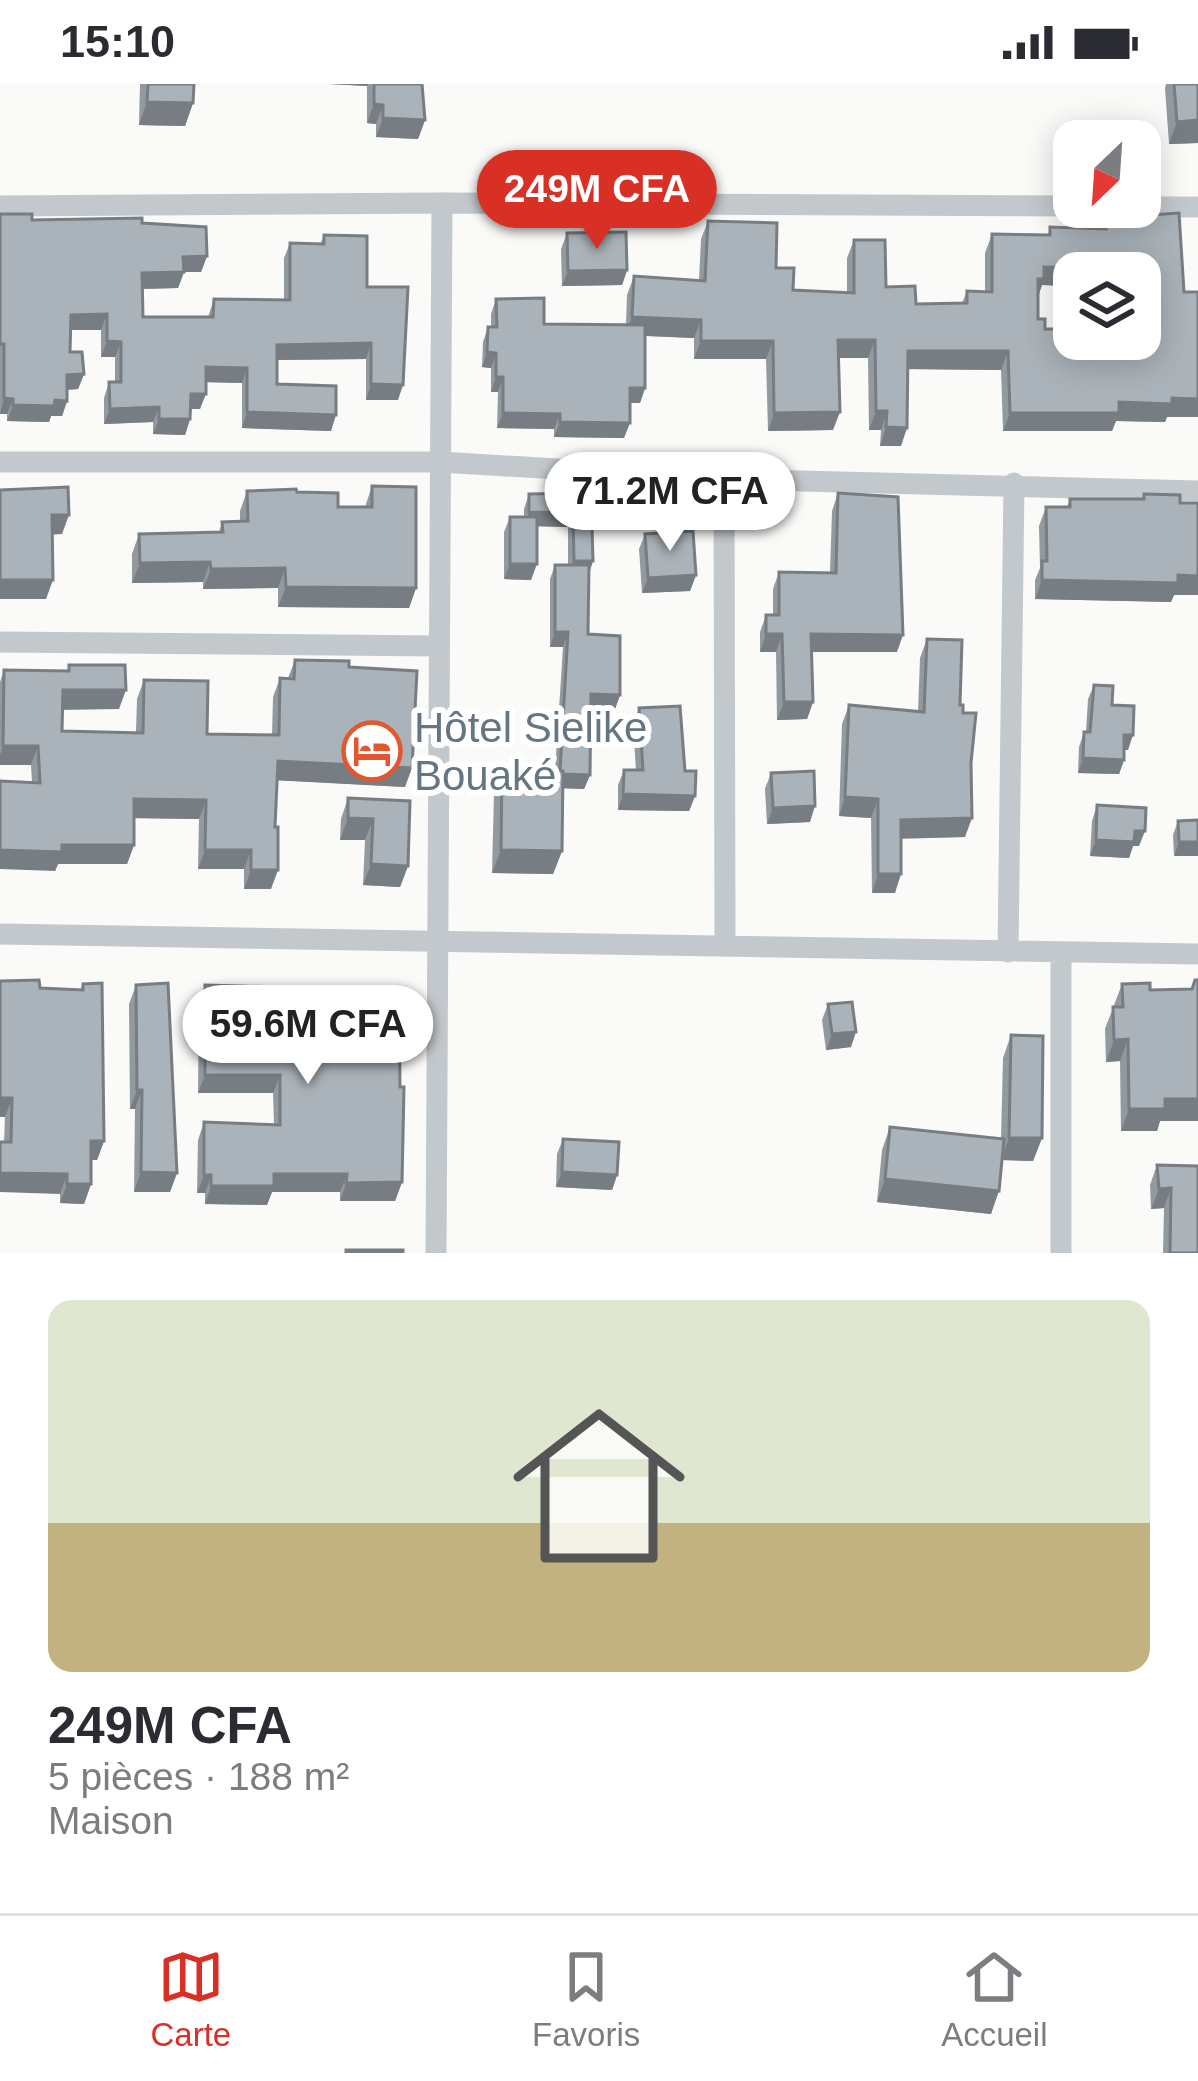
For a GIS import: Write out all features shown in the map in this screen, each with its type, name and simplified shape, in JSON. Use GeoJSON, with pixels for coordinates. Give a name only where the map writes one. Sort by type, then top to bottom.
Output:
{"type":"FeatureCollection","features":[{"type":"Feature","properties":{"kind":"street"},"geometry":{"type":"LineString","coordinates":[[436,1253],[442,203]]}},
{"type":"Feature","properties":{"kind":"street"},"geometry":{"type":"LineString","coordinates":[[0,206],[1053,206]]}},
{"type":"Feature","properties":{"kind":"street"},"geometry":{"type":"LineString","coordinates":[[1161,206],[1198,207]]}},
{"type":"Feature","properties":{"kind":"street"},"geometry":{"type":"LineString","coordinates":[[0,462],[440,462],[724,479],[1198,491]]}},
{"type":"Feature","properties":{"kind":"street"},"geometry":{"type":"LineString","coordinates":[[724,479],[725,944]]}},
{"type":"Feature","properties":{"kind":"street"},"geometry":{"type":"LineString","coordinates":[[1008,952],[1014,483]]}},
{"type":"Feature","properties":{"kind":"street"},"geometry":{"type":"LineString","coordinates":[[0,642],[440,646]]}},
{"type":"Feature","properties":{"kind":"street"},"geometry":{"type":"LineString","coordinates":[[0,934],[1198,955]]}},
{"type":"Feature","properties":{"kind":"street"},"geometry":{"type":"LineString","coordinates":[[1060,952],[1061,1253]]}},
{"type":"Feature","properties":{"kind":"building"},"geometry":{"type":"Polygon","coordinates":[[[148,84],[194,84],[193,103],[147,102],[148,84]]]}},
{"type":"Feature","properties":{"kind":"building"},"geometry":{"type":"Polygon","coordinates":[[[374,84],[422,84],[425,120],[383,118],[383,105],[374,104],[374,84]]]}},
{"type":"Feature","properties":{"kind":"building"},"geometry":{"type":"Polygon","coordinates":[[[1174,84],[1198,84],[1198,120],[1177,122],[1174,84]]]}},
{"type":"Feature","properties":{"kind":"building"},"geometry":{"type":"Polygon","coordinates":[[[1179,213],[1184,292],[1198,292],[1198,399],[1172,398],[1172,404],[1119,402],[1119,413],[1010,413],[1008,351],[908,351],[907,428],[886,427],[887,411],[876,411],[875,340],[838,340],[840,412],[774,413],[773,341],[701,341],[701,320],[632,317],[634,276],[705,281],[708,221],[777,223],[776,268],[794,268],[793,290],[854,293],[854,240],[885,240],[886,287],[915,286],[916,304],[967,303],[967,291],[992,292],[992,234],[1050,235],[1050,227],[1161,228],[1161,214],[1179,213]]]}},
{"type":"Feature","properties":{"kind":"building"},"geometry":{"type":"Polygon","coordinates":[[[0,214],[32,214],[32,220],[142,218],[142,223],[206,227],[207,256],[183,257],[184,272],[142,273],[143,317],[213,317],[214,299],[290,300],[290,243],[324,244],[324,235],[367,236],[367,287],[408,287],[403,385],[371,384],[371,343],[277,345],[277,384],[336,386],[336,415],[247,412],[247,368],[206,367],[206,394],[191,394],[190,419],[159,419],[159,407],[110,409],[109,382],[121,382],[121,342],[107,341],[107,314],[71,315],[70,352],[82,352],[84,374],[67,375],[67,401],[55,400],[54,406],[13,405],[13,399],[4,398],[4,344],[0,344],[0,214]]]}},
{"type":"Feature","properties":{"kind":"building"},"geometry":{"type":"Polygon","coordinates":[[[626,232],[627,270],[568,271],[567,233],[626,232]]]}},
{"type":"Feature","properties":{"kind":"building"},"geometry":{"type":"Polygon","coordinates":[[[544,298],[544,324],[645,325],[645,388],[630,388],[630,423],[560,422],[560,414],[503,413],[503,377],[496,377],[496,353],[487,352],[488,327],[497,327],[496,299],[544,298]]]}},
{"type":"Feature","properties":{"kind":"building"},"geometry":{"type":"Polygon","coordinates":[[[372,486],[416,487],[416,588],[286,587],[285,568],[140,563],[139,534],[223,532],[222,522],[248,521],[247,491],[338,493],[338,507],[372,507],[372,486]]]}},
{"type":"Feature","properties":{"kind":"building"},"geometry":{"type":"Polygon","coordinates":[[[68,487],[69,515],[52,515],[53,580],[0,580],[0,490],[68,487]]]}},
{"type":"Feature","properties":{"kind":"building"},"geometry":{"type":"Polygon","coordinates":[[[591,493],[593,561],[574,561],[573,513],[529,512],[529,494],[591,493]]]}},
{"type":"Feature","properties":{"kind":"building"},"geometry":{"type":"Polygon","coordinates":[[[838,493],[898,497],[903,635],[811,634],[813,702],[784,702],[782,634],[766,634],[766,615],[779,615],[779,572],[836,573],[838,493]]]}},
{"type":"Feature","properties":{"kind":"building"},"geometry":{"type":"Polygon","coordinates":[[[1144,494],[1180,495],[1180,503],[1198,503],[1198,576],[1178,575],[1178,583],[1042,580],[1042,561],[1047,561],[1046,507],[1070,507],[1070,499],[1144,499],[1144,494]]]}},
{"type":"Feature","properties":{"kind":"building"},"geometry":{"type":"Polygon","coordinates":[[[510,517],[537,517],[537,564],[510,564],[510,517]]]}},
{"type":"Feature","properties":{"kind":"building"},"geometry":{"type":"Polygon","coordinates":[[[693,531],[696,575],[648,578],[645,534],[693,531]]]}},
{"type":"Feature","properties":{"kind":"building"},"geometry":{"type":"Polygon","coordinates":[[[555,565],[589,565],[588,634],[620,636],[620,695],[591,694],[590,775],[560,771],[568,632],[555,632],[555,565]]]}},
{"type":"Feature","properties":{"kind":"building"},"geometry":{"type":"Polygon","coordinates":[[[927,639],[962,640],[960,705],[963,713],[976,713],[972,818],[901,820],[901,874],[878,874],[878,799],[845,797],[849,705],[924,712],[927,639]]]}},
{"type":"Feature","properties":{"kind":"building"},"geometry":{"type":"Polygon","coordinates":[[[295,660],[349,661],[349,667],[417,671],[412,768],[278,761],[278,870],[251,870],[251,850],[205,850],[206,800],[134,799],[134,845],[62,845],[62,852],[0,850],[0,781],[40,783],[38,746],[3,746],[4,670],[69,671],[69,665],[125,665],[126,690],[63,690],[62,731],[143,733],[144,680],[208,681],[207,734],[279,735],[280,678],[294,679],[295,660]]]}},
{"type":"Feature","properties":{"kind":"building"},"geometry":{"type":"Polygon","coordinates":[[[1094,685],[1113,686],[1112,705],[1134,706],[1133,735],[1124,735],[1124,760],[1083,758],[1094,685]]]}},
{"type":"Feature","properties":{"kind":"building"},"geometry":{"type":"Polygon","coordinates":[[[680,706],[685,771],[696,771],[695,796],[623,794],[624,770],[643,770],[639,708],[680,706]]]}},
{"type":"Feature","properties":{"kind":"building"},"geometry":{"type":"Polygon","coordinates":[[[502,770],[563,771],[562,851],[501,850],[502,770]]]}},
{"type":"Feature","properties":{"kind":"building"},"geometry":{"type":"Polygon","coordinates":[[[814,771],[815,806],[773,808],[771,773],[814,771]]]}},
{"type":"Feature","properties":{"kind":"building"},"geometry":{"type":"Polygon","coordinates":[[[348,798],[410,801],[408,866],[371,864],[373,819],[348,818],[348,798]]]}},
{"type":"Feature","properties":{"kind":"building"},"geometry":{"type":"Polygon","coordinates":[[[1097,805],[1146,808],[1145,831],[1135,831],[1134,842],[1096,840],[1097,805]]]}},
{"type":"Feature","properties":{"kind":"building"},"geometry":{"type":"Polygon","coordinates":[[[1198,820],[1198,842],[1179,842],[1178,821],[1198,820]]]}},
{"type":"Feature","properties":{"kind":"building"},"geometry":{"type":"Polygon","coordinates":[[[39,980],[40,988],[83,990],[83,984],[102,983],[104,1141],[91,1141],[91,1184],[67,1184],[67,1174],[0,1173],[0,1142],[11,1142],[12,1098],[0,1098],[0,981],[39,980]]]}},
{"type":"Feature","properties":{"kind":"building"},"geometry":{"type":"Polygon","coordinates":[[[1195,980],[1198,1099],[1165,1099],[1165,1109],[1129,1109],[1128,1039],[1114,1040],[1113,1007],[1123,1007],[1122,984],[1150,983],[1150,990],[1192,989],[1195,980]]]}},
{"type":"Feature","properties":{"kind":"building"},"geometry":{"type":"Polygon","coordinates":[[[168,983],[177,1173],[141,1172],[136,985],[168,983]]]}},
{"type":"Feature","properties":{"kind":"building"},"geometry":{"type":"Polygon","coordinates":[[[205,985],[278,987],[278,1009],[350,1011],[349,988],[399,988],[402,1182],[346,1183],[347,1174],[274,1174],[274,1186],[211,1186],[211,1175],[204,1175],[204,1122],[280,1125],[280,1075],[205,1075],[205,985]]]}},
{"type":"Feature","properties":{"kind":"building"},"geometry":{"type":"Polygon","coordinates":[[[852,1002],[856,1032],[832,1034],[828,1004],[852,1002]]]}},
{"type":"Feature","properties":{"kind":"building"},"geometry":{"type":"Polygon","coordinates":[[[1011,1035],[1043,1036],[1042,1138],[1009,1138],[1011,1035]]]}},
{"type":"Feature","properties":{"kind":"building"},"geometry":{"type":"Polygon","coordinates":[[[890,1127],[1004,1139],[999,1191],[885,1179],[890,1127]]]}},
{"type":"Feature","properties":{"kind":"building"},"geometry":{"type":"Polygon","coordinates":[[[563,1139],[619,1142],[617,1175],[562,1172],[563,1139]]]}},
{"type":"Feature","properties":{"kind":"building"},"geometry":{"type":"Polygon","coordinates":[[[1157,1165],[1198,1166],[1198,1253],[1170,1253],[1171,1188],[1159,1189],[1157,1165]]]}},
{"type":"Feature","properties":{"kind":"building"},"geometry":{"type":"Polygon","coordinates":[[[403,1250],[403,1253],[346,1253],[403,1250]]]}},
{"type":"Feature","properties":{"kind":"place","name":"Hôtel Sielike Bouaké"},"geometry":{"type":"Point","coordinates":[372,751]}}]}
